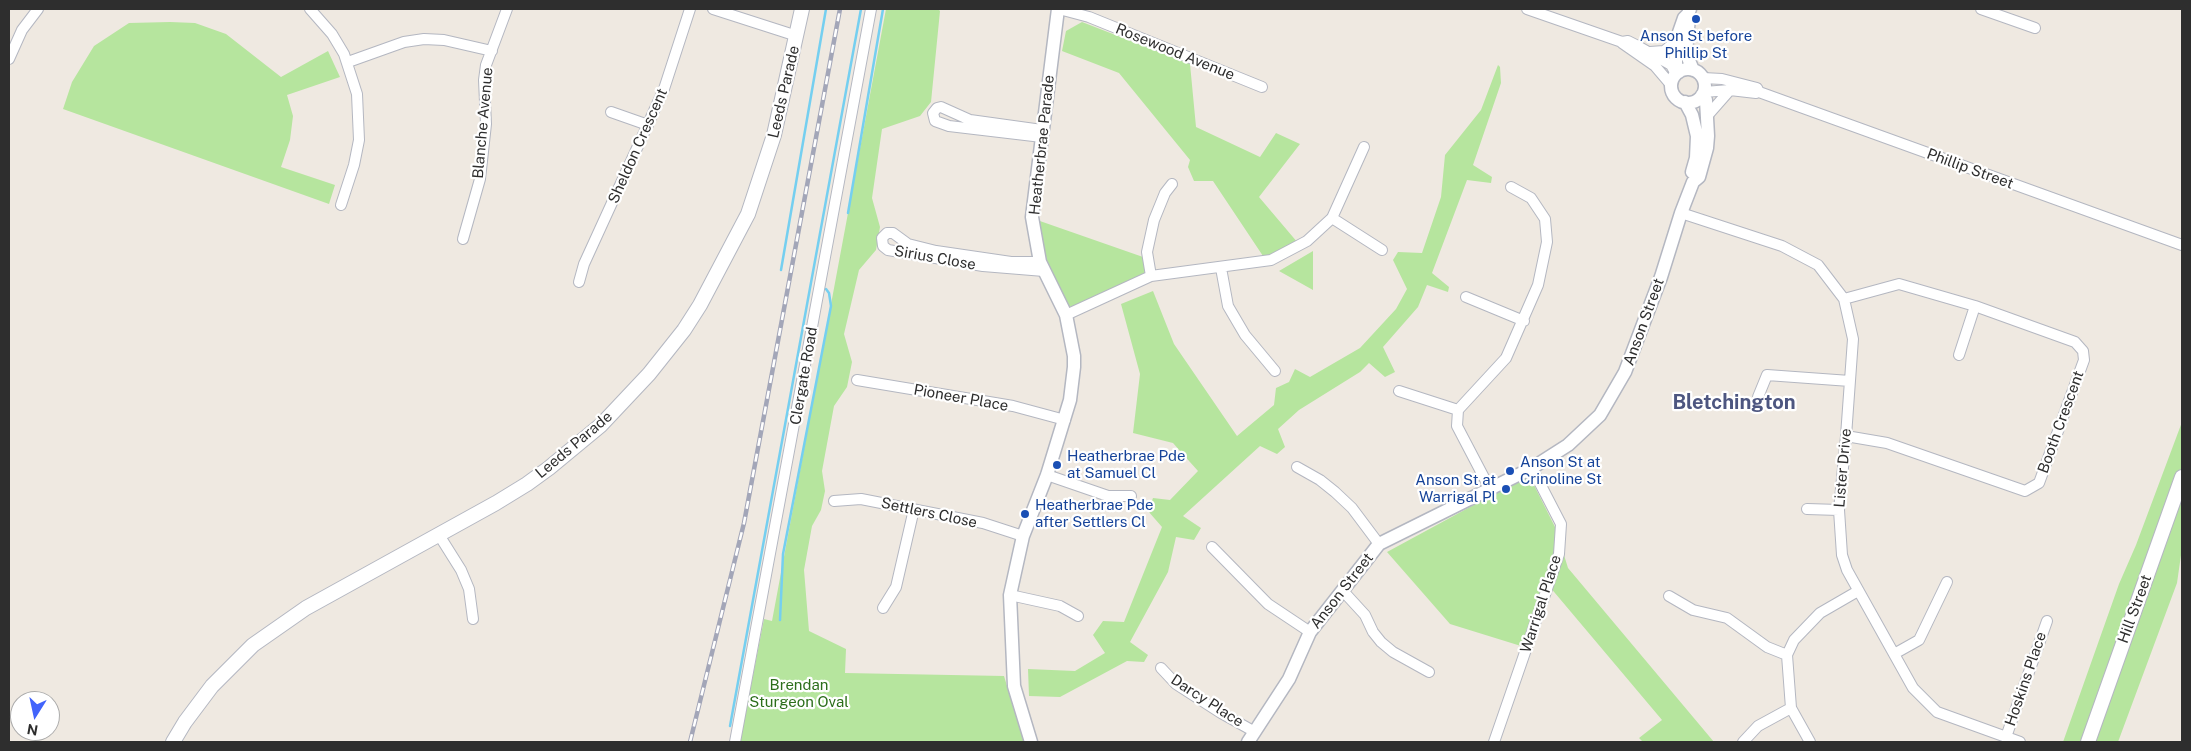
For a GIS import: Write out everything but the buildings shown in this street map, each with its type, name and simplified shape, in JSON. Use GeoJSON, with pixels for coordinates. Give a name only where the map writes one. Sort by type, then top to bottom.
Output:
{"type":"FeatureCollection","features":[{"type":"Feature","properties":{"kind":"main road","name":"Leeds Parade"},"geometry":{"type":"LineString","coordinates":[[173,742],[194,709],[212,686],[254,645],[306,608],[527,484],[573,449],[623,402],[657,364],[684,330],[719,273],[748,214],[774,135],[802,9]]}},
{"type":"Feature","properties":{"kind":"main road","name":"Hill Street"},"geometry":{"type":"LineString","coordinates":[[2088,742],[2182,477]]}},
{"type":"Feature","properties":{"kind":"street"},"geometry":{"type":"LineString","coordinates":[[9,59],[22,30],[38,9]]}},
{"type":"Feature","properties":{"kind":"street"},"geometry":{"type":"LineString","coordinates":[[310,9],[332,34],[348,62],[357,94],[359,140],[354,165],[341,205]]}},
{"type":"Feature","properties":{"kind":"street","name":"Blanche Avenue"},"geometry":{"type":"LineString","coordinates":[[463,239],[480,179],[486,124],[484,80],[507,9]]}},
{"type":"Feature","properties":{"kind":"street","name":"Sheldon Crescent"},"geometry":{"type":"LineString","coordinates":[[579,282],[584,264],[664,89],[690,9]]}},
{"type":"Feature","properties":{"kind":"street"},"geometry":{"type":"LineString","coordinates":[[713,9],[797,36]]}},
{"type":"Feature","properties":{"kind":"street","name":"Clergate Road"},"geometry":{"type":"LineString","coordinates":[[736,742],[871,9]]}},
{"type":"Feature","properties":{"kind":"street","name":"Rosewood Avenue"},"geometry":{"type":"LineString","coordinates":[[1058,9],[1089,17],[1262,88]]}},
{"type":"Feature","properties":{"kind":"street","name":"Heatherbrae Parade"},"geometry":{"type":"LineString","coordinates":[[1031,742],[1014,686],[1010,595],[1023,536],[1047,475],[1065,420],[1070,400],[1074,356],[1066,315],[1042,267],[1032,217],[1058,9]]}},
{"type":"Feature","properties":{"kind":"street"},"geometry":{"type":"LineString","coordinates":[[1527,9],[1622,42],[1628,41],[1671,65],[1675,78]]}},
{"type":"Feature","properties":{"kind":"street"},"geometry":{"type":"LineString","coordinates":[[1981,9],[2035,28]]}},
{"type":"Feature","properties":{"kind":"street"},"geometry":{"type":"LineString","coordinates":[[1689,12],[1690,20],[1686,53],[1705,86],[1703,94],[1695,101],[1685,102],[1675,96],[1676,41],[1684,18],[1689,12]]}},
{"type":"Feature","properties":{"kind":"street"},"geometry":{"type":"LineString","coordinates":[[348,62],[404,42],[424,39],[444,40],[492,51]]}},
{"type":"Feature","properties":{"kind":"street"},"geometry":{"type":"LineString","coordinates":[[1650,52],[1664,50],[1676,41]]}},
{"type":"Feature","properties":{"kind":"street"},"geometry":{"type":"LineString","coordinates":[[1622,42],[1626,48],[1646,58],[1675,78]]}},
{"type":"Feature","properties":{"kind":"street"},"geometry":{"type":"LineString","coordinates":[[1675,78],[1686,69],[1698,74]]}},
{"type":"Feature","properties":{"kind":"street","name":"Phillip Street"},"geometry":{"type":"LineString","coordinates":[[1698,74],[1757,88],[1759,92],[2182,246]]}},
{"type":"Feature","properties":{"kind":"street"},"geometry":{"type":"LineString","coordinates":[[1708,115],[1730,90]]}},
{"type":"Feature","properties":{"kind":"street","name":"Phillip Street"},"geometry":{"type":"LineString","coordinates":[[1703,94],[1730,90],[1755,94],[1759,92]]}},
{"type":"Feature","properties":{"kind":"street","name":"Anson Street"},"geometry":{"type":"LineString","coordinates":[[1252,737],[1289,679],[1310,632],[1379,544],[1532,468],[1568,445],[1600,415],[1625,372],[1661,277],[1681,213],[1693,182],[1698,177],[1707,148],[1708,115],[1706,100],[1703,94]]}},
{"type":"Feature","properties":{"kind":"street","name":"Anson Street"},"geometry":{"type":"LineString","coordinates":[[1685,102],[1692,114],[1697,136],[1696,158],[1691,176],[1693,182]]}},
{"type":"Feature","properties":{"kind":"street"},"geometry":{"type":"LineString","coordinates":[[941,107],[970,120],[1042,134],[949,126],[935,121],[933,113],[937,108],[941,107]]}},
{"type":"Feature","properties":{"kind":"street"},"geometry":{"type":"LineString","coordinates":[[611,112],[648,125]]}},
{"type":"Feature","properties":{"kind":"street"},"geometry":{"type":"LineString","coordinates":[[1066,315],[1151,276],[1271,260],[1307,241],[1332,218],[1364,147]]}},
{"type":"Feature","properties":{"kind":"street"},"geometry":{"type":"LineString","coordinates":[[1151,276],[1147,252],[1154,220],[1165,193],[1172,184]]}},
{"type":"Feature","properties":{"kind":"street"},"geometry":{"type":"LineString","coordinates":[[1490,489],[1457,426],[1458,410],[1506,358],[1524,321],[1538,285],[1547,242],[1545,219],[1531,198],[1511,187]]}},
{"type":"Feature","properties":{"kind":"street","name":"Lister Drive"},"geometry":{"type":"LineString","coordinates":[[1681,213],[1782,246],[1818,266],[1844,299],[1853,338],[1839,510],[1842,555],[1858,591],[1913,688],[1937,712],[2020,742]]}},
{"type":"Feature","properties":{"kind":"street"},"geometry":{"type":"LineString","coordinates":[[1332,218],[1382,250]]}},
{"type":"Feature","properties":{"kind":"street","name":"Sirius Close"},"geometry":{"type":"LineString","coordinates":[[888,233],[893,233],[908,244],[936,251],[1042,267],[983,266],[888,250],[883,246],[882,238],[888,233]]}},
{"type":"Feature","properties":{"kind":"street"},"geometry":{"type":"LineString","coordinates":[[1221,268],[1228,306],[1245,336],[1275,371]]}},
{"type":"Feature","properties":{"kind":"street","name":"Booth Crescent"},"geometry":{"type":"LineString","coordinates":[[1844,299],[1899,284],[1975,306],[2075,342],[2083,351],[2084,360],[2039,483],[2025,491],[1887,443],[1846,436]]}},
{"type":"Feature","properties":{"kind":"street"},"geometry":{"type":"LineString","coordinates":[[1466,297],[1524,321]]}},
{"type":"Feature","properties":{"kind":"street"},"geometry":{"type":"LineString","coordinates":[[1959,355],[1975,306]]}},
{"type":"Feature","properties":{"kind":"street"},"geometry":{"type":"LineString","coordinates":[[1758,397],[1767,375],[1850,381]]}},
{"type":"Feature","properties":{"kind":"street","name":"Pioneer Place"},"geometry":{"type":"LineString","coordinates":[[857,380],[1013,406],[1065,420]]}},
{"type":"Feature","properties":{"kind":"street"},"geometry":{"type":"LineString","coordinates":[[1399,391],[1458,410]]}},
{"type":"Feature","properties":{"kind":"street"},"geometry":{"type":"LineString","coordinates":[[1297,467],[1320,480],[1335,492],[1352,508],[1379,544]]}},
{"type":"Feature","properties":{"kind":"street","name":"Warrigal Place"},"geometry":{"type":"LineString","coordinates":[[1494,742],[1559,554],[1562,524],[1532,468]]}},
{"type":"Feature","properties":{"kind":"street"},"geometry":{"type":"LineString","coordinates":[[1047,475],[1108,496],[1131,496]]}},
{"type":"Feature","properties":{"kind":"street","name":"Settlers Close"},"geometry":{"type":"LineString","coordinates":[[834,501],[861,499],[983,523],[1023,536]]}},
{"type":"Feature","properties":{"kind":"street"},"geometry":{"type":"LineString","coordinates":[[1807,508],[1839,510]]}},
{"type":"Feature","properties":{"kind":"street"},"geometry":{"type":"LineString","coordinates":[[883,608],[896,587],[914,509]]}},
{"type":"Feature","properties":{"kind":"street"},"geometry":{"type":"LineString","coordinates":[[439,535],[462,570],[469,589],[473,620]]}},
{"type":"Feature","properties":{"kind":"street"},"geometry":{"type":"LineString","coordinates":[[1212,547],[1268,604],[1310,632]]}},
{"type":"Feature","properties":{"kind":"street"},"geometry":{"type":"LineString","coordinates":[[1894,654],[1918,640],[1947,582]]}},
{"type":"Feature","properties":{"kind":"street"},"geometry":{"type":"LineString","coordinates":[[1344,591],[1365,615],[1373,632],[1381,642],[1393,652],[1429,672]]}},
{"type":"Feature","properties":{"kind":"street"},"geometry":{"type":"LineString","coordinates":[[1810,742],[1791,708],[1787,655],[1794,640],[1820,614],[1858,591]]}},
{"type":"Feature","properties":{"kind":"street"},"geometry":{"type":"LineString","coordinates":[[1010,595],[1060,606],[1078,616]]}},
{"type":"Feature","properties":{"kind":"street"},"geometry":{"type":"LineString","coordinates":[[1669,596],[1692,610],[1727,618],[1767,647],[1787,655]]}},
{"type":"Feature","properties":{"kind":"street","name":"Hoskins Place"},"geometry":{"type":"LineString","coordinates":[[2006,737],[2047,621]]}},
{"type":"Feature","properties":{"kind":"street","name":"Darcy Place"},"geometry":{"type":"LineString","coordinates":[[1161,668],[1176,684],[1221,713],[1252,737]]}},
{"type":"Feature","properties":{"kind":"street"},"geometry":{"type":"LineString","coordinates":[[1743,742],[1758,726],[1791,708]]}},
{"type":"Feature","properties":{"kind":"green space","name":"Brendan Sturgeon Oval"},"geometry":{"type":"Polygon","coordinates":[[[886,9],[938,9],[940,11],[931,102],[920,116],[882,129],[872,198],[880,227],[876,250],[859,270],[844,334],[852,362],[847,387],[834,406],[822,471],[825,491],[821,510],[812,526],[804,570],[809,631],[846,649],[845,673],[1004,676],[1024,742],[740,742],[764,619],[772,621],[886,9]]]}},
{"type":"Feature","properties":{"kind":"green space"},"geometry":{"type":"Polygon","coordinates":[[[1082,22],[1190,64],[1196,127],[1260,157],[1276,133],[1300,144],[1259,197],[1298,243],[1265,259],[1213,181],[1194,181],[1188,167],[1190,160],[1119,73],[1062,51],[1066,31],[1082,22]]]}},
{"type":"Feature","properties":{"kind":"green space"},"geometry":{"type":"Polygon","coordinates":[[[129,23],[195,23],[226,34],[281,77],[328,51],[340,77],[287,95],[293,116],[290,140],[281,167],[335,185],[329,204],[63,109],[72,82],[94,46],[129,23]]]}},
{"type":"Feature","properties":{"kind":"green space"},"geometry":{"type":"Polygon","coordinates":[[[1498,65],[1500,67],[1501,83],[1473,165],[1492,177],[1491,183],[1467,180],[1432,273],[1449,287],[1448,292],[1427,285],[1418,307],[1383,347],[1395,372],[1385,377],[1369,363],[1360,372],[1299,410],[1278,429],[1285,447],[1277,454],[1260,446],[1183,516],[1201,528],[1194,540],[1176,537],[1168,572],[1130,642],[1148,655],[1144,662],[1127,661],[1060,697],[1029,696],[1028,669],[1075,671],[1105,653],[1093,635],[1103,621],[1124,622],[1162,527],[1148,511],[1153,498],[1170,500],[1198,471],[1173,443],[1133,433],[1140,374],[1121,304],[1153,291],[1174,344],[1237,436],[1274,405],[1276,388],[1289,382],[1295,369],[1310,377],[1360,348],[1396,309],[1407,289],[1393,260],[1398,252],[1422,253],[1441,197],[1445,155],[1481,110],[1498,65]]]}},
{"type":"Feature","properties":{"kind":"green space"},"geometry":{"type":"Polygon","coordinates":[[[1037,220],[1143,257],[1145,275],[1068,308],[1048,265],[1037,220]]]}},
{"type":"Feature","properties":{"kind":"green space"},"geometry":{"type":"Polygon","coordinates":[[[1313,251],[1313,290],[1279,271],[1313,251]]]}},
{"type":"Feature","properties":{"kind":"green space"},"geometry":{"type":"Polygon","coordinates":[[[2182,422],[2182,548],[2177,583],[2118,742],[2063,742],[2119,584],[2136,545],[2182,422]]]}},
{"type":"Feature","properties":{"kind":"green space"},"geometry":{"type":"Polygon","coordinates":[[[1529,475],[1556,529],[1568,568],[1714,742],[1643,742],[1639,738],[1662,720],[1544,580],[1521,646],[1450,624],[1387,552],[1529,475]]]}},
{"type":"Feature","properties":{"kind":"waterway"},"geometry":{"type":"LineString","coordinates":[[781,270],[826,9]]}},
{"type":"Feature","properties":{"kind":"waterway"},"geometry":{"type":"LineString","coordinates":[[730,726],[861,9]]}},
{"type":"Feature","properties":{"kind":"waterway"},"geometry":{"type":"LineString","coordinates":[[848,213],[883,9]]}},
{"type":"Feature","properties":{"kind":"waterway"},"geometry":{"type":"LineString","coordinates":[[780,620],[783,554],[831,306],[829,293],[826,289]]}},
{"type":"Feature","properties":{"kind":"railway"},"geometry":{"type":"LineString","coordinates":[[690,742],[744,523],[840,9]]}},
{"type":"Feature","properties":{"kind":"place","name":"Anson St before Phillip St"},"geometry":{"type":"Point","coordinates":[1696,19]}},
{"type":"Feature","properties":{"kind":"place","name":"Heatherbrae Pde at Samuel Cl"},"geometry":{"type":"Point","coordinates":[1057,465]}},
{"type":"Feature","properties":{"kind":"place","name":"Anson St at Crinoline St"},"geometry":{"type":"Point","coordinates":[1510,471]}},
{"type":"Feature","properties":{"kind":"place","name":"Anson St at Warrigal Pl"},"geometry":{"type":"Point","coordinates":[1506,489]}},
{"type":"Feature","properties":{"kind":"place","name":"Heatherbrae Pde after Settlers Cl"},"geometry":{"type":"Point","coordinates":[1025,514]}},
{"type":"Feature","properties":{"kind":"district","name":"Bletchington"},"geometry":{"type":"Point","coordinates":[1734,403]}}]}
